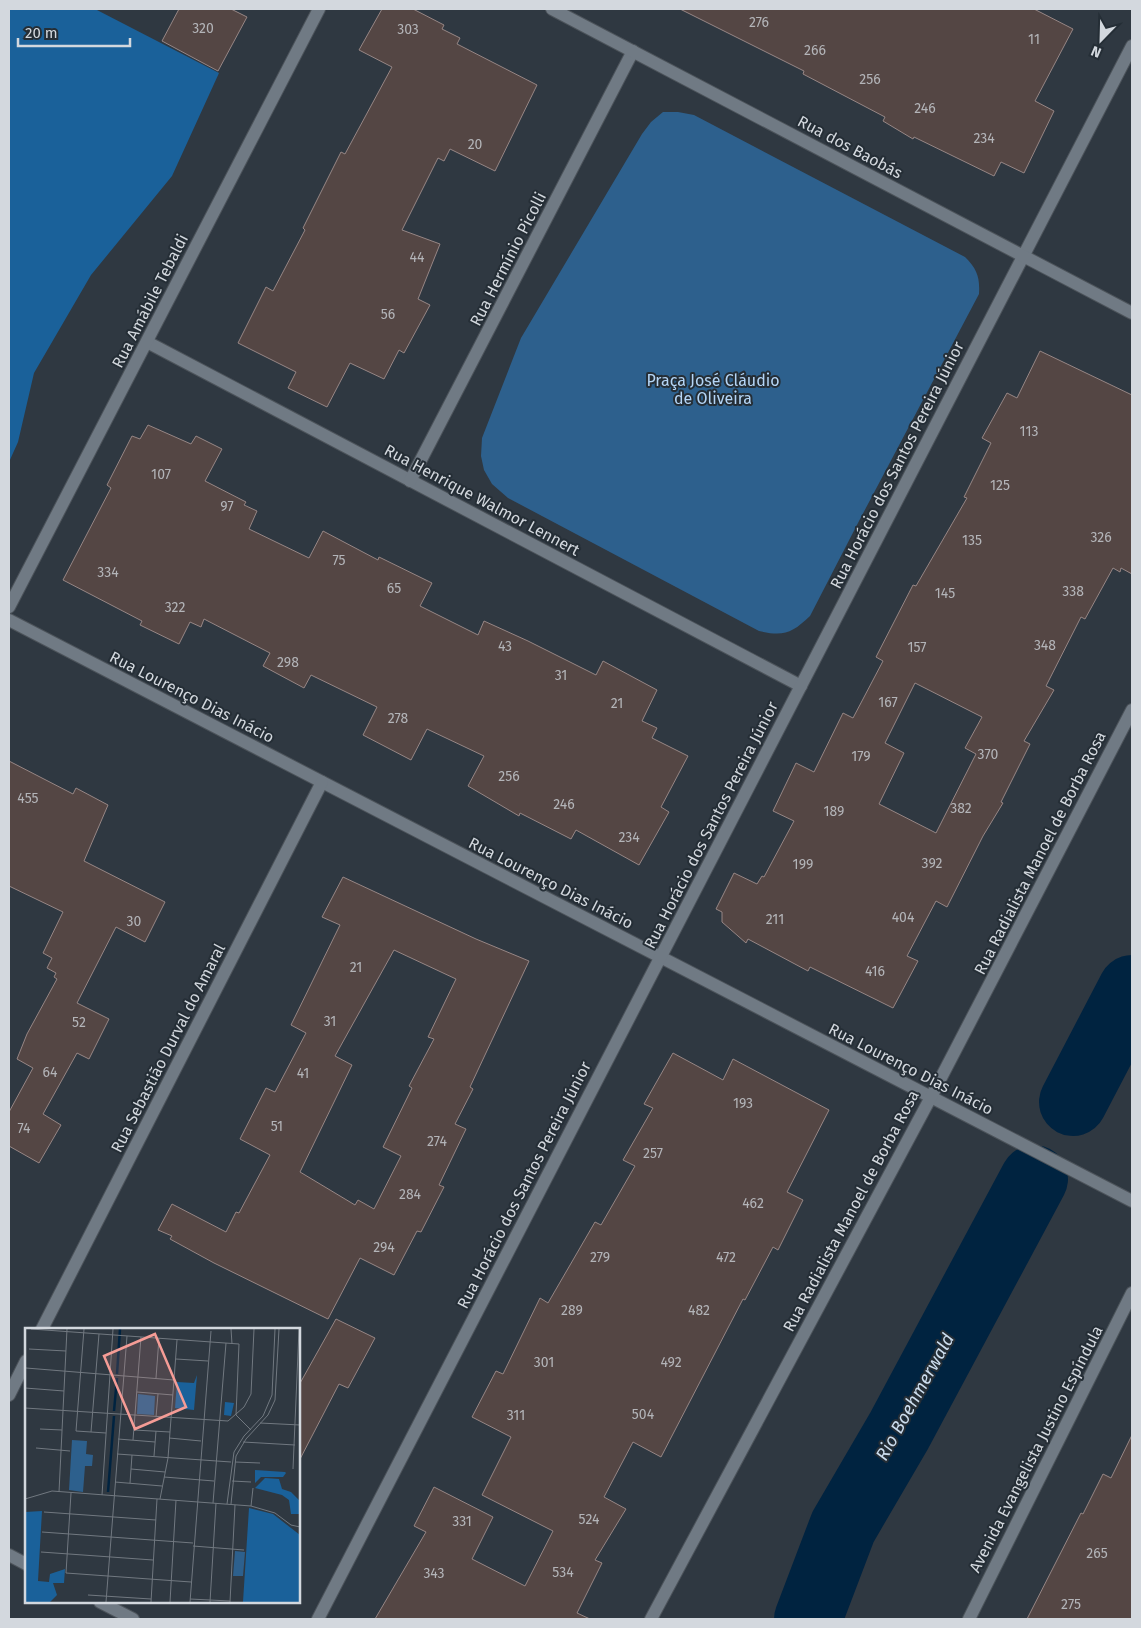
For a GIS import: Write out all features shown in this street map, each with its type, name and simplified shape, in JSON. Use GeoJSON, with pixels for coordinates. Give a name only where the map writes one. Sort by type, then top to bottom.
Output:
{"type":"FeatureCollection","features":[{"type":"Feature","properties":{"kind":"street","name":"Rua Amábile Tebaldi"},"geometry":{"type":"LineString","coordinates":[[9,607],[319,9]]}},
{"type":"Feature","properties":{"kind":"street","name":"Rua dos Baobás"},"geometry":{"type":"LineString","coordinates":[[552,9],[1132,313]]}},
{"type":"Feature","properties":{"kind":"street","name":"Rua Horácio dos Santos Pereira Júnior"},"geometry":{"type":"LineString","coordinates":[[318,1619],[1132,46]]}},
{"type":"Feature","properties":{"kind":"street","name":"Rua Hermínio Picolli"},"geometry":{"type":"LineString","coordinates":[[410,481],[634,52]]}},
{"type":"Feature","properties":{"kind":"street","name":"Rua Henrique Walmor Lennert"},"geometry":{"type":"LineString","coordinates":[[147,342],[801,686]]}},
{"type":"Feature","properties":{"kind":"street","name":"Rua Lourenço Dias Inácio"},"geometry":{"type":"LineString","coordinates":[[9,620],[1132,1201]]}},
{"type":"Feature","properties":{"kind":"street","name":"Rua Radialista Manoel de Borba Rosa"},"geometry":{"type":"LineString","coordinates":[[651,1619],[931,1097],[1132,710]]}},
{"type":"Feature","properties":{"kind":"street","name":"Rua Sebastião Durval do Amaral"},"geometry":{"type":"LineString","coordinates":[[43,1328],[322,782]]}},
{"type":"Feature","properties":{"kind":"street","name":"Avenida Evangelista Justino Espíndula"},"geometry":{"type":"LineString","coordinates":[[969,1619],[1132,1293]]}},
{"type":"Feature","properties":{"kind":"street"},"geometry":{"type":"LineString","coordinates":[[9,1395],[25,1363]]}},
{"type":"Feature","properties":{"kind":"street"},"geometry":{"type":"LineString","coordinates":[[9,1555],[25,1563]]}},
{"type":"Feature","properties":{"kind":"street"},"geometry":{"type":"LineString","coordinates":[[102,1603],[133,1619]]}},
{"type":"Feature","properties":{"kind":"green space","name":"Praça José Cláudio de Oliveira"},"geometry":{"type":"Polygon","coordinates":[[[663,112],[694,115],[965,257],[975,269],[978,278],[979,294],[810,616],[793,630],[787,632],[775,634],[759,631],[508,498],[492,484],[484,470],[481,456],[482,438],[521,338],[642,134],[651,122],[663,112]]]}},
{"type":"Feature","properties":{"kind":"shaded area"},"geometry":{"type":"Polygon","coordinates":[[[9,9],[95,9],[219,73],[172,176],[91,275],[34,373],[18,442],[9,462],[9,9]]]}},
{"type":"Feature","properties":{"kind":"building"},"geometry":{"type":"Polygon","coordinates":[[[179,9],[231,9],[247,17],[218,71],[162,41],[179,9]]]}},
{"type":"Feature","properties":{"kind":"building"},"geometry":{"type":"Polygon","coordinates":[[[382,9],[413,9],[444,25],[442,29],[460,38],[457,44],[537,85],[495,171],[450,149],[444,161],[438,158],[402,230],[440,244],[418,299],[430,305],[404,353],[399,350],[384,379],[350,363],[327,407],[288,388],[296,372],[238,343],[266,287],[273,291],[305,230],[303,228],[341,152],[345,154],[392,67],[359,50],[382,9]]]}},
{"type":"Feature","properties":{"kind":"building"},"geometry":{"type":"Polygon","coordinates":[[[680,9],[1034,9],[1073,29],[1035,101],[1054,111],[1024,173],[1001,162],[994,176],[914,137],[913,139],[883,121],[885,117],[803,74],[804,71],[680,9]]]}},
{"type":"Feature","properties":{"kind":"building"},"geometry":{"type":"Polygon","coordinates":[[[1040,351],[1132,395],[1132,574],[1121,568],[1120,572],[1113,568],[1085,619],[1081,617],[1046,686],[1054,690],[1024,741],[1030,744],[1001,802],[1003,803],[983,836],[947,907],[936,901],[907,956],[918,961],[893,1008],[810,967],[808,971],[748,939],[746,943],[722,922],[722,912],[716,909],[734,873],[757,884],[762,876],[764,877],[794,821],[773,811],[796,763],[814,772],[843,713],[853,718],[883,661],[876,657],[913,585],[916,586],[967,498],[964,497],[991,443],[982,438],[1007,393],[1017,398],[1040,351]],[[915,683],[885,743],[904,753],[879,804],[936,833],[976,754],[965,748],[982,717],[915,683]]]}},
{"type":"Feature","properties":{"kind":"building"},"geometry":{"type":"Polygon","coordinates":[[[148,425],[191,444],[196,436],[222,449],[205,481],[246,502],[244,505],[257,511],[249,529],[309,558],[323,531],[378,560],[379,557],[432,583],[420,606],[478,635],[484,621],[596,675],[603,661],[657,690],[642,721],[657,728],[652,738],[688,756],[661,807],[669,812],[639,865],[576,830],[571,839],[520,813],[519,816],[468,786],[484,756],[427,729],[411,760],[363,735],[377,707],[311,675],[304,688],[263,666],[270,653],[204,619],[201,627],[190,622],[179,644],[140,625],[142,621],[63,580],[111,488],[107,485],[132,436],[140,439],[148,425]]]}},
{"type":"Feature","properties":{"kind":"building"},"geometry":{"type":"Polygon","coordinates":[[[9,761],[73,794],[76,788],[108,805],[84,861],[165,902],[145,942],[116,927],[77,1003],[109,1019],[89,1059],[77,1053],[43,1114],[61,1125],[39,1163],[9,1146],[9,1112],[33,1068],[17,1059],[27,1034],[57,979],[54,977],[56,973],[47,968],[52,958],[43,953],[63,912],[9,886],[9,761]]]}},
{"type":"Feature","properties":{"kind":"building"},"geometry":{"type":"Polygon","coordinates":[[[343,877],[476,939],[529,961],[470,1087],[473,1089],[455,1124],[466,1129],[439,1185],[444,1187],[421,1232],[417,1231],[394,1275],[360,1258],[328,1319],[214,1263],[170,1239],[172,1236],[158,1230],[172,1204],[226,1232],[236,1212],[239,1213],[270,1155],[240,1139],[266,1088],[275,1092],[306,1033],[291,1025],[340,925],[322,917],[343,877]],[[394,950],[335,1056],[352,1065],[300,1172],[355,1205],[358,1200],[374,1209],[401,1156],[383,1147],[412,1088],[409,1086],[434,1039],[428,1037],[456,979],[394,950]]]}},
{"type":"Feature","properties":{"kind":"building"},"geometry":{"type":"Polygon","coordinates":[[[673,1053],[723,1080],[733,1059],[829,1110],[787,1192],[803,1200],[778,1250],[773,1247],[745,1300],[743,1299],[661,1457],[633,1442],[604,1497],[626,1509],[595,1560],[602,1563],[577,1613],[590,1619],[375,1619],[426,1532],[414,1526],[434,1487],[493,1517],[472,1559],[525,1586],[553,1531],[482,1495],[511,1437],[472,1417],[496,1371],[503,1374],[540,1298],[548,1303],[595,1222],[601,1225],[635,1166],[623,1160],[653,1108],[644,1104],[673,1053]]]}},
{"type":"Feature","properties":{"kind":"building"},"geometry":{"type":"Polygon","coordinates":[[[336,1319],[375,1338],[348,1388],[339,1384],[300,1459],[300,1383],[336,1319]]]}},
{"type":"Feature","properties":{"kind":"building"},"geometry":{"type":"Polygon","coordinates":[[[1132,1435],[1132,1619],[1027,1619],[1103,1474],[1111,1478],[1132,1435]]]}},
{"type":"Feature","properties":{"kind":"waterway","name":"Rio Boehmerwald"},"geometry":{"type":"LineString","coordinates":[[1073,1102],[1132,989]]}},
{"type":"Feature","properties":{"kind":"waterway","name":"Rio Boehmerwald"},"geometry":{"type":"LineString","coordinates":[[808,1619],[843,1527],[899,1431],[1034,1179]]}}]}
